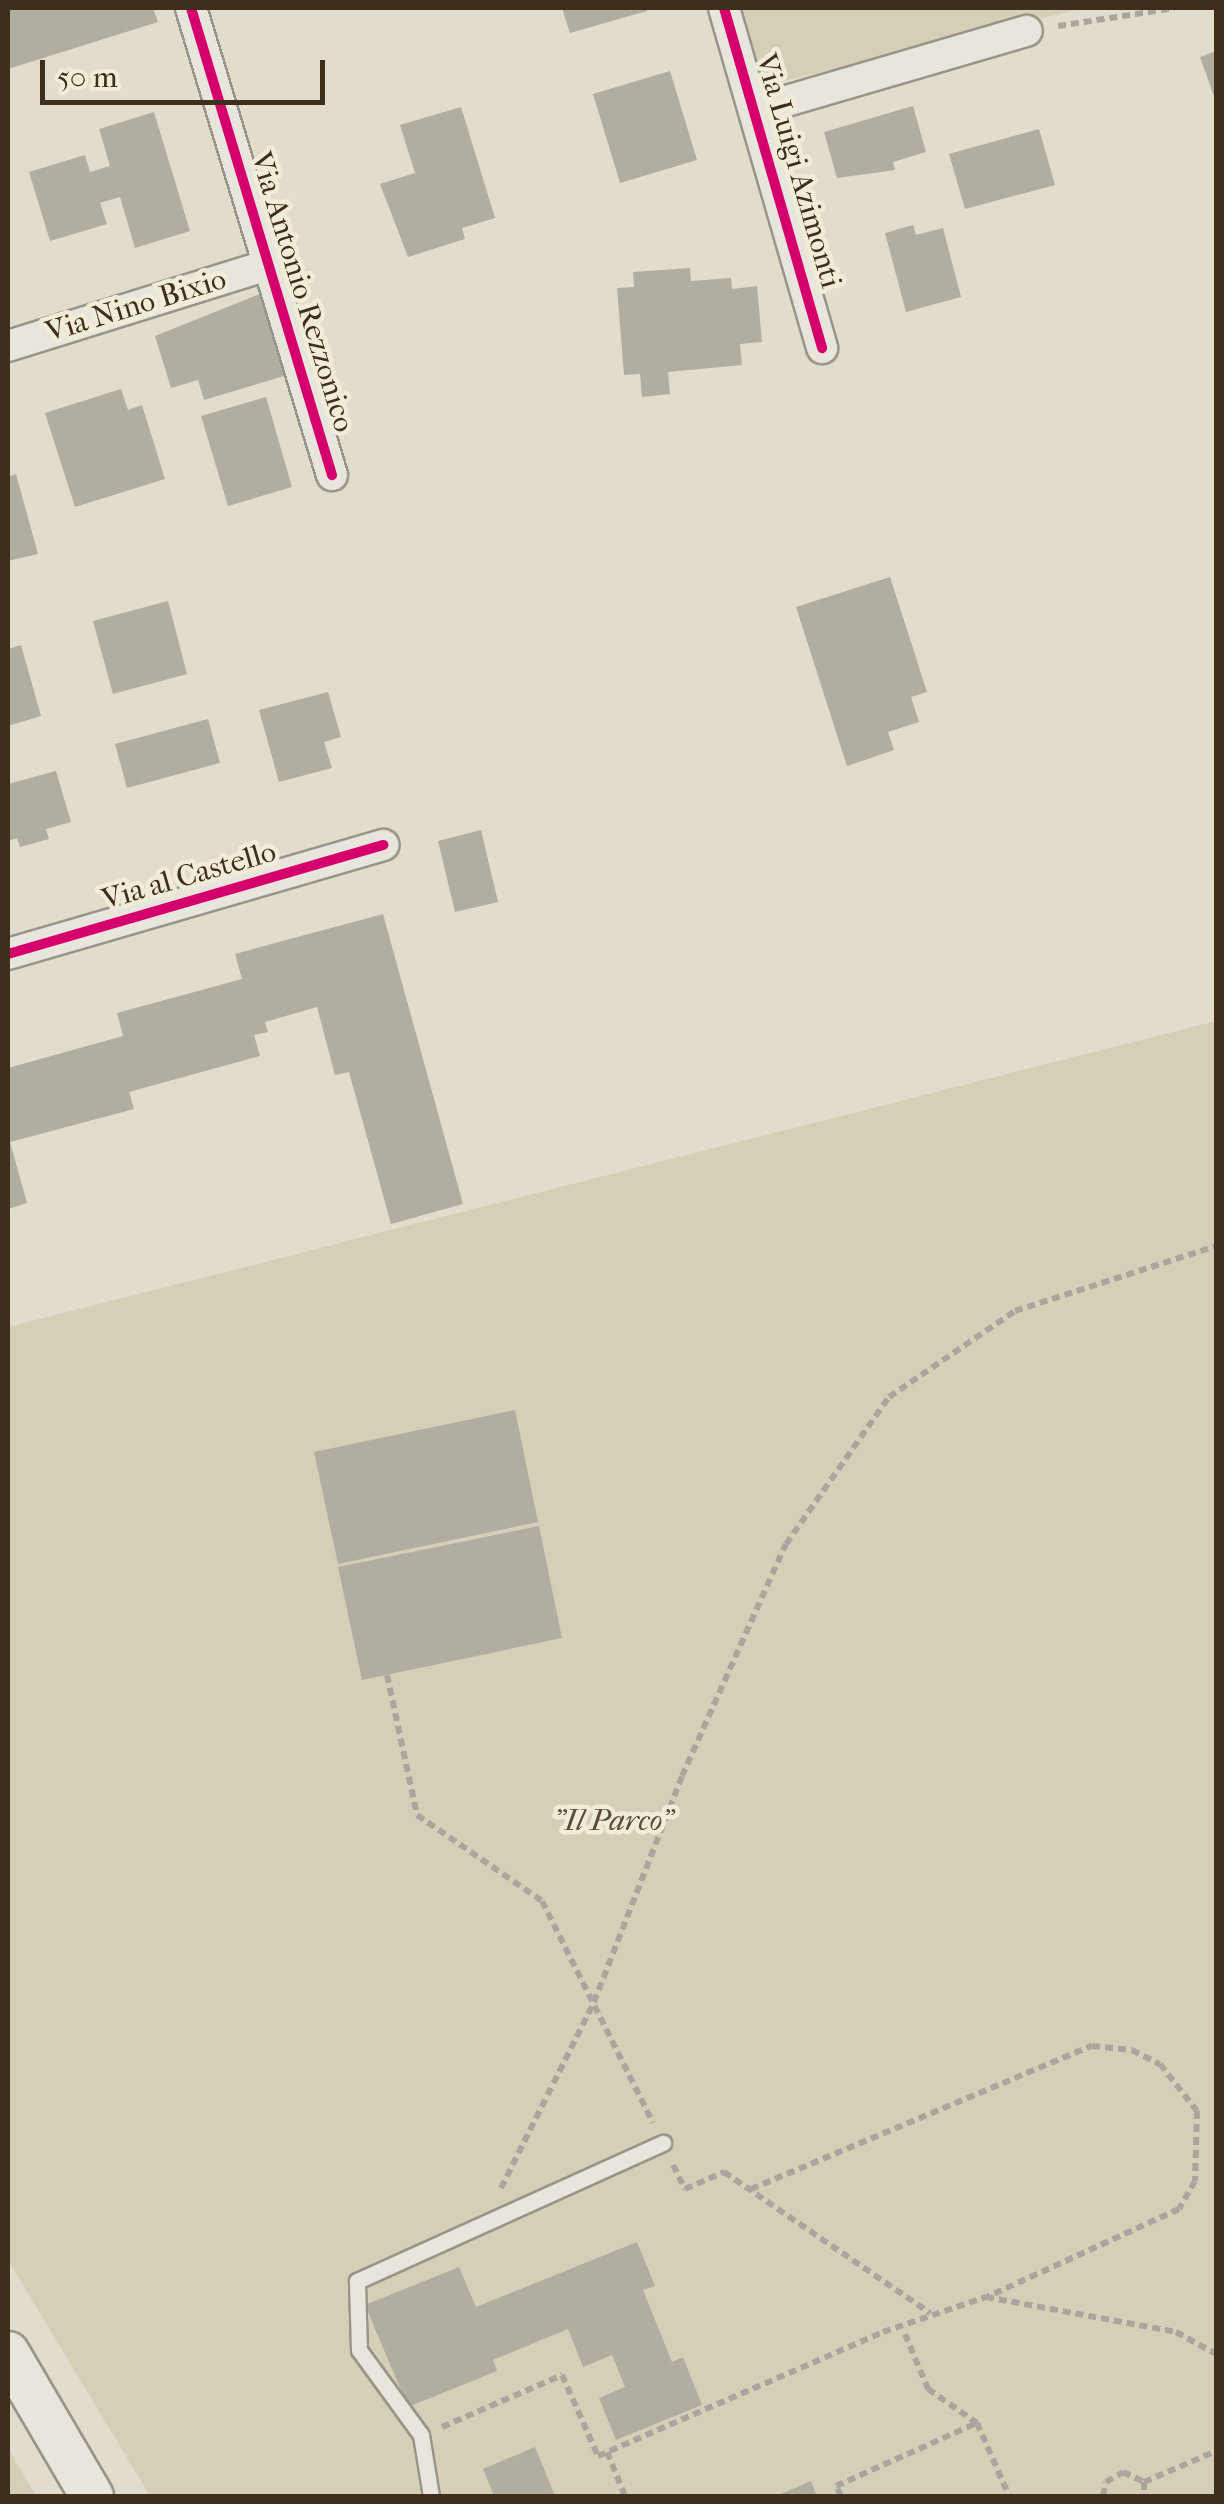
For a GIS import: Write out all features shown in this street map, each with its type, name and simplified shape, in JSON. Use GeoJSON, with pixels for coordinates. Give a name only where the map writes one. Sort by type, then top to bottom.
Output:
{"type":"FeatureCollection","features":[{"type":"Feature","properties":{"kind":"main road"},"geometry":{"type":"LineString","coordinates":[[8,2353],[92,2496]]}},
{"type":"Feature","properties":{"kind":"street","name":"Via Antonio Rezzonico"},"geometry":{"type":"LineString","coordinates":[[191,8],[265,266],[332,475]]}},
{"type":"Feature","properties":{"kind":"street","name":"Via Luigi Azimonti"},"geometry":{"type":"LineString","coordinates":[[724,8],[822,348]]}},
{"type":"Feature","properties":{"kind":"street"},"geometry":{"type":"LineString","coordinates":[[756,110],[1027,31]]}},
{"type":"Feature","properties":{"kind":"street","name":"Via Nino Bixio"},"geometry":{"type":"LineString","coordinates":[[8,346],[265,266]]}},
{"type":"Feature","properties":{"kind":"street","name":"Via al Castello"},"geometry":{"type":"LineString","coordinates":[[8,954],[384,845]]}},
{"type":"Feature","properties":{"kind":"lane"},"geometry":{"type":"LineString","coordinates":[[430,2496],[422,2435],[359,2350],[357,2281],[662,2143]]}},
{"type":"Feature","properties":{"kind":"path"},"geometry":{"type":"LineString","coordinates":[[1027,31],[1176,8]]}},
{"type":"Feature","properties":{"kind":"path"},"geometry":{"type":"LineString","coordinates":[[482,2225],[594,2002],[682,1776],[786,1544],[888,1398],[1016,1311],[1216,1246]]}},
{"type":"Feature","properties":{"kind":"path"},"geometry":{"type":"LineString","coordinates":[[387,1675],[417,1815],[542,1901],[594,2002]]}},
{"type":"Feature","properties":{"kind":"path"},"geometry":{"type":"LineString","coordinates":[[422,2435],[562,2376],[598,2456],[930,2313],[986,2297],[1178,2209],[1195,2181],[1197,2111],[1160,2064],[1132,2050],[1092,2046],[751,2189]]}},
{"type":"Feature","properties":{"kind":"path"},"geometry":{"type":"LineString","coordinates":[[741,2182],[930,2313]]}},
{"type":"Feature","properties":{"kind":"path"},"geometry":{"type":"LineString","coordinates":[[986,2297],[1176,2332],[1216,2354]]}},
{"type":"Feature","properties":{"kind":"path"},"geometry":{"type":"LineString","coordinates":[[905,2334],[928,2389],[977,2422],[1009,2496]]}},
{"type":"Feature","properties":{"kind":"path"},"geometry":{"type":"LineString","coordinates":[[841,2496],[836,2486],[977,2422]]}},
{"type":"Feature","properties":{"kind":"path"},"geometry":{"type":"LineString","coordinates":[[1144,2482],[1216,2451]]}},
{"type":"Feature","properties":{"kind":"path"},"geometry":{"type":"LineString","coordinates":[[607,2452],[624,2496]]}},
{"type":"Feature","properties":{"kind":"path"},"geometry":{"type":"LineString","coordinates":[[1103,2496],[1116,2474],[1130,2472],[1144,2482]]}},
{"type":"Feature","properties":{"kind":"path"},"geometry":{"type":"LineString","coordinates":[[1144,2482],[1144,2496]]}},
{"type":"Feature","properties":{"kind":"green space"},"geometry":{"type":"Polygon","coordinates":[[[742,8],[1084,8],[759,87],[742,8]]]}},
{"type":"Feature","properties":{"kind":"green space","name":"\"Il Parco\""},"geometry":{"type":"Polygon","coordinates":[[[1216,1021],[1216,2496],[150,2496],[8,2260],[8,1327],[1216,1021]]]}},
{"type":"Feature","properties":{"kind":"green space"},"geometry":{"type":"Polygon","coordinates":[[[8,2448],[36,2496],[8,2496],[8,2448]]]}},
{"type":"Feature","properties":{"kind":"building"},"geometry":{"type":"Polygon","coordinates":[[[8,8],[153,8],[158,22],[8,69],[8,8]]]}},
{"type":"Feature","properties":{"kind":"building"},"geometry":{"type":"Polygon","coordinates":[[[562,8],[646,8],[647,11],[570,33],[562,8]]]}},
{"type":"Feature","properties":{"kind":"building"},"geometry":{"type":"Polygon","coordinates":[[[1216,51],[1216,102],[1200,57],[1216,51]]]}},
{"type":"Feature","properties":{"kind":"building"},"geometry":{"type":"Polygon","coordinates":[[[670,71],[697,160],[620,183],[593,94],[670,71]]]}},
{"type":"Feature","properties":{"kind":"building"},"geometry":{"type":"Polygon","coordinates":[[[913,106],[926,152],[893,162],[895,170],[837,178],[824,132],[913,106]]]}},
{"type":"Feature","properties":{"kind":"building"},"geometry":{"type":"Polygon","coordinates":[[[461,107],[495,218],[462,228],[465,239],[408,257],[380,184],[415,173],[400,125],[461,107]]]}},
{"type":"Feature","properties":{"kind":"building"},"geometry":{"type":"Polygon","coordinates":[[[154,112],[190,231],[135,248],[120,197],[100,203],[107,224],[50,241],[29,172],[85,155],[90,172],[110,166],[99,129],[154,112]]]}},
{"type":"Feature","properties":{"kind":"building"},"geometry":{"type":"Polygon","coordinates":[[[1039,129],[1055,185],[965,209],[949,154],[1039,129]]]}},
{"type":"Feature","properties":{"kind":"building"},"geometry":{"type":"Polygon","coordinates":[[[913,225],[916,235],[943,228],[961,297],[906,312],[885,233],[913,225]]]}},
{"type":"Feature","properties":{"kind":"building"},"geometry":{"type":"Polygon","coordinates":[[[690,268],[691,281],[731,278],[732,289],[757,286],[762,342],[740,344],[742,365],[668,372],[670,394],[642,397],[640,374],[624,375],[617,288],[634,287],[633,272],[690,268]]]}},
{"type":"Feature","properties":{"kind":"building"},"geometry":{"type":"Polygon","coordinates":[[[260,294],[284,376],[204,400],[198,380],[171,388],[155,336],[260,294]]]}},
{"type":"Feature","properties":{"kind":"building"},"geometry":{"type":"Polygon","coordinates":[[[121,389],[128,410],[142,405],[165,479],[75,507],[45,413],[121,389]]]}},
{"type":"Feature","properties":{"kind":"building"},"geometry":{"type":"Polygon","coordinates":[[[266,397],[292,487],[228,506],[201,416],[266,397]]]}},
{"type":"Feature","properties":{"kind":"building"},"geometry":{"type":"Polygon","coordinates":[[[16,474],[38,554],[8,561],[8,477],[16,474]]]}},
{"type":"Feature","properties":{"kind":"building"},"geometry":{"type":"Polygon","coordinates":[[[890,577],[927,692],[911,697],[919,722],[888,732],[894,750],[847,766],[796,607],[890,577]]]}},
{"type":"Feature","properties":{"kind":"building"},"geometry":{"type":"Polygon","coordinates":[[[168,601],[187,674],[113,694],[93,621],[168,601]]]}},
{"type":"Feature","properties":{"kind":"building"},"geometry":{"type":"Polygon","coordinates":[[[21,645],[41,716],[8,726],[8,649],[21,645]]]}},
{"type":"Feature","properties":{"kind":"building"},"geometry":{"type":"Polygon","coordinates":[[[328,692],[341,737],[324,742],[332,768],[279,782],[259,710],[328,692]]]}},
{"type":"Feature","properties":{"kind":"building"},"geometry":{"type":"Polygon","coordinates":[[[208,719],[220,763],[127,788],[115,744],[208,719]]]}},
{"type":"Feature","properties":{"kind":"building"},"geometry":{"type":"Polygon","coordinates":[[[56,771],[71,822],[46,829],[49,839],[20,847],[17,838],[8,841],[8,784],[56,771]]]}},
{"type":"Feature","properties":{"kind":"building"},"geometry":{"type":"Polygon","coordinates":[[[481,830],[498,902],[455,912],[438,841],[481,830]]]}},
{"type":"Feature","properties":{"kind":"building"},"geometry":{"type":"Polygon","coordinates":[[[383,914],[463,1204],[391,1224],[349,1072],[335,1075],[317,1007],[265,1022],[268,1032],[254,1035],[260,1056],[129,1092],[134,1109],[10,1142],[27,1203],[8,1209],[8,1068],[123,1036],[117,1013],[242,979],[235,954],[383,914]]]}},
{"type":"Feature","properties":{"kind":"building"},"geometry":{"type":"Polygon","coordinates":[[[515,1410],[538,1522],[338,1564],[314,1452],[515,1410]]]}},
{"type":"Feature","properties":{"kind":"building"},"geometry":{"type":"Polygon","coordinates":[[[539,1526],[562,1638],[362,1680],[338,1567],[539,1526]]]}},
{"type":"Feature","properties":{"kind":"building"},"geometry":{"type":"Polygon","coordinates":[[[637,2242],[655,2286],[643,2290],[672,2362],[683,2357],[702,2405],[616,2440],[599,2398],[625,2387],[612,2355],[583,2367],[568,2329],[493,2360],[497,2371],[408,2407],[365,2305],[459,2267],[476,2307],[637,2242]]]}},
{"type":"Feature","properties":{"kind":"building"},"geometry":{"type":"Polygon","coordinates":[[[535,2447],[555,2496],[494,2496],[483,2469],[535,2447]]]}},
{"type":"Feature","properties":{"kind":"building"},"geometry":{"type":"Polygon","coordinates":[[[811,2481],[817,2496],[776,2496],[811,2481]]]}},
{"type":"Feature","properties":{"kind":"cycle path"},"geometry":{"type":"LineString","coordinates":[[191,8],[332,475]]}},
{"type":"Feature","properties":{"kind":"cycle path"},"geometry":{"type":"LineString","coordinates":[[724,8],[822,348]]}},
{"type":"Feature","properties":{"kind":"cycle path"},"geometry":{"type":"LineString","coordinates":[[8,954],[384,845]]}}]}
